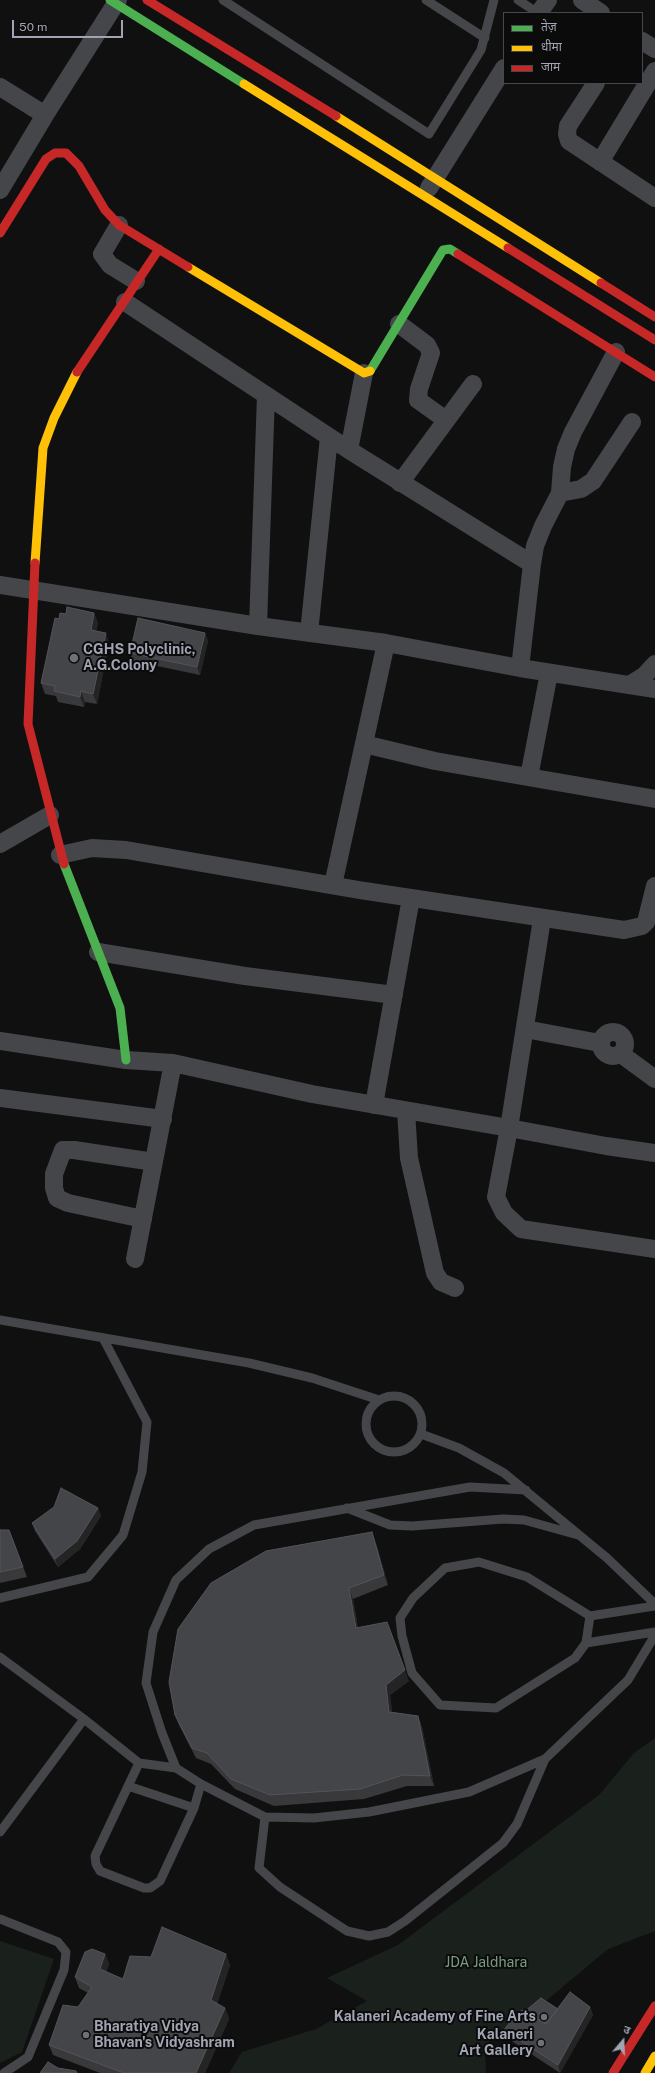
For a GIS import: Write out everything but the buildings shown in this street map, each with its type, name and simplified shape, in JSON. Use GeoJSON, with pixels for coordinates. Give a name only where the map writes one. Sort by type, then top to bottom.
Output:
{"type":"FeatureCollection","features":[{"type":"Feature","properties":{"kind":"street"},"geometry":{"type":"LineString","coordinates":[[147,0],[435,177],[655,317]]}},
{"type":"Feature","properties":{"kind":"street"},"geometry":{"type":"LineString","coordinates":[[540,12],[548,0]]}},
{"type":"Feature","properties":{"kind":"street"},"geometry":{"type":"LineString","coordinates":[[582,0],[600,12]]}},
{"type":"Feature","properties":{"kind":"street"},"geometry":{"type":"LineString","coordinates":[[0,190],[115,1],[655,340]]}},
{"type":"Feature","properties":{"kind":"street"},"geometry":{"type":"LineString","coordinates":[[643,42],[655,49]]}},
{"type":"Feature","properties":{"kind":"street"},"geometry":{"type":"LineString","coordinates":[[426,196],[435,177],[503,70]]}},
{"type":"Feature","properties":{"kind":"street"},"geometry":{"type":"LineString","coordinates":[[600,162],[655,71]]}},
{"type":"Feature","properties":{"kind":"street"},"geometry":{"type":"LineString","coordinates":[[595,84],[568,126],[567,134],[569,141],[655,198]]}},
{"type":"Feature","properties":{"kind":"street"},"geometry":{"type":"LineString","coordinates":[[0,87],[45,115]]}},
{"type":"Feature","properties":{"kind":"street"},"geometry":{"type":"LineString","coordinates":[[0,233],[46,159],[55,153],[66,153],[79,166],[105,210],[119,225],[364,373],[371,371],[443,250],[450,250],[655,377]]}},
{"type":"Feature","properties":{"kind":"street"},"geometry":{"type":"LineString","coordinates":[[119,225],[102,254],[110,265],[136,281]]}},
{"type":"Feature","properties":{"kind":"street"},"geometry":{"type":"LineString","coordinates":[[126,1060],[120,1008],[60,855],[28,724],[33,591],[43,448],[54,418],[70,381],[125,302],[136,281],[159,249]]}},
{"type":"Feature","properties":{"kind":"street"},"geometry":{"type":"LineString","coordinates":[[125,302],[400,483],[532,564]]}},
{"type":"Feature","properties":{"kind":"street"},"geometry":{"type":"LineString","coordinates":[[399,324],[427,345],[430,353],[419,389],[418,400],[446,420]]}},
{"type":"Feature","properties":{"kind":"street"},"geometry":{"type":"LineString","coordinates":[[520,668],[535,546],[542,526],[560,493],[562,467],[571,438],[616,352]]}},
{"type":"Feature","properties":{"kind":"street"},"geometry":{"type":"LineString","coordinates":[[349,450],[364,373]]}},
{"type":"Feature","properties":{"kind":"street"},"geometry":{"type":"LineString","coordinates":[[400,483],[473,384]]}},
{"type":"Feature","properties":{"kind":"street"},"geometry":{"type":"LineString","coordinates":[[258,626],[266,395]]}},
{"type":"Feature","properties":{"kind":"street"},"geometry":{"type":"LineString","coordinates":[[560,493],[581,489],[593,481],[632,422]]}},
{"type":"Feature","properties":{"kind":"street"},"geometry":{"type":"LineString","coordinates":[[309,633],[329,437]]}},
{"type":"Feature","properties":{"kind":"street"},"geometry":{"type":"LineString","coordinates":[[0,585],[258,626],[386,643],[549,673],[631,684],[655,689]]}},
{"type":"Feature","properties":{"kind":"street"},"geometry":{"type":"LineString","coordinates":[[333,885],[386,643]]}},
{"type":"Feature","properties":{"kind":"street"},"geometry":{"type":"LineString","coordinates":[[631,684],[644,676],[655,664]]}},
{"type":"Feature","properties":{"kind":"street"},"geometry":{"type":"LineString","coordinates":[[529,777],[549,673]]}},
{"type":"Feature","properties":{"kind":"street"},"geometry":{"type":"LineString","coordinates":[[364,744],[435,761],[655,798]]}},
{"type":"Feature","properties":{"kind":"street"},"geometry":{"type":"LineString","coordinates":[[0,844],[50,816]]}},
{"type":"Feature","properties":{"kind":"street"},"geometry":{"type":"LineString","coordinates":[[60,855],[92,848],[126,850],[411,898],[542,919],[624,930],[642,926],[646,922],[650,913],[655,886]]}},
{"type":"Feature","properties":{"kind":"street"},"geometry":{"type":"LineString","coordinates":[[374,1105],[411,898]]}},
{"type":"Feature","properties":{"kind":"street"},"geometry":{"type":"LineString","coordinates":[[542,919],[509,1128],[496,1197],[504,1213],[521,1229],[655,1249]]}},
{"type":"Feature","properties":{"kind":"street"},"geometry":{"type":"LineString","coordinates":[[98,952],[245,976],[394,995]]}},
{"type":"Feature","properties":{"kind":"street"},"geometry":{"type":"LineString","coordinates":[[524,1029],[600,1043],[601,1049],[609,1056],[621,1054],[655,1079]]}},
{"type":"Feature","properties":{"kind":"street"},"geometry":{"type":"LineString","coordinates":[[0,1041],[126,1060],[173,1063],[312,1094],[606,1146],[655,1153]]}},
{"type":"Feature","properties":{"kind":"street"},"geometry":{"type":"LineString","coordinates":[[135,1259],[173,1063]]}},
{"type":"Feature","properties":{"kind":"street"},"geometry":{"type":"LineString","coordinates":[[0,1098],[65,1105],[163,1119]]}},
{"type":"Feature","properties":{"kind":"street"},"geometry":{"type":"LineString","coordinates":[[406,1111],[409,1158],[435,1273],[442,1282],[455,1288]]}},
{"type":"Feature","properties":{"kind":"street"},"geometry":{"type":"LineString","coordinates":[[143,1218],[68,1203],[58,1198],[54,1188],[54,1174],[63,1150],[74,1150],[154,1162]]}},
{"type":"Feature","properties":{"kind":"street"},"geometry":{"type":"LineString","coordinates":[[613,2073],[655,2006]]}},
{"type":"Feature","properties":{"kind":"street"},"geometry":{"type":"LineString","coordinates":[[645,2073],[655,2056]]}},
{"type":"Feature","properties":{"kind":"lane"},"geometry":{"type":"LineString","coordinates":[[223,0],[429,134],[473,65],[486,38],[494,0]]}},
{"type":"Feature","properties":{"kind":"lane"},"geometry":{"type":"LineString","coordinates":[[426,0],[486,38]]}},
{"type":"Feature","properties":{"kind":"lane"},"geometry":{"type":"LineString","coordinates":[[518,0],[537,12]]}},
{"type":"Feature","properties":{"kind":"lane"},"geometry":{"type":"LineString","coordinates":[[0,1320],[249,1363],[312,1378],[379,1400]]}},
{"type":"Feature","properties":{"kind":"lane"},"geometry":{"type":"LineString","coordinates":[[0,1598],[88,1577],[123,1535],[142,1472],[147,1422],[104,1338]]}},
{"type":"Feature","properties":{"kind":"lane"},"geometry":{"type":"LineString","coordinates":[[388,1396],[398,1396],[408,1399],[415,1405],[421,1414],[421,1434],[413,1445],[402,1452],[393,1453],[384,1451],[376,1447],[370,1440],[365,1422],[367,1413],[379,1400],[388,1396]]}},
{"type":"Feature","properties":{"kind":"lane"},"geometry":{"type":"LineString","coordinates":[[421,1434],[459,1448],[504,1473],[581,1535],[655,1605]]}},
{"type":"Feature","properties":{"kind":"lane"},"geometry":{"type":"LineString","coordinates":[[176,1768],[162,1733],[146,1683],[153,1632],[176,1580],[209,1549],[254,1525],[470,1487],[526,1490]]}},
{"type":"Feature","properties":{"kind":"lane"},"geometry":{"type":"LineString","coordinates":[[347,1508],[390,1525],[412,1526],[502,1519],[524,1520],[581,1535]]}},
{"type":"Feature","properties":{"kind":"lane"},"geometry":{"type":"LineString","coordinates":[[590,1616],[586,1644],[575,1658],[496,1708],[440,1705],[412,1673],[402,1636],[400,1618],[413,1598],[445,1568],[479,1562],[527,1577],[590,1616],[655,1605]]}},
{"type":"Feature","properties":{"kind":"lane"},"geometry":{"type":"LineString","coordinates":[[586,1644],[655,1634]]}},
{"type":"Feature","properties":{"kind":"lane"},"geometry":{"type":"LineString","coordinates":[[0,1657],[84,1719],[139,1763],[176,1768],[201,1784],[265,1817],[314,1818],[369,1812],[461,1793],[545,1759],[628,1680],[655,1634]]}},
{"type":"Feature","properties":{"kind":"lane"},"geometry":{"type":"LineString","coordinates":[[0,1832],[84,1719]]}},
{"type":"Feature","properties":{"kind":"lane"},"geometry":{"type":"LineString","coordinates":[[265,1817],[259,1868],[280,1887],[347,1932],[369,1936],[388,1932],[405,1921],[503,1843],[517,1824],[545,1759]]}},
{"type":"Feature","properties":{"kind":"lane"},"geometry":{"type":"LineString","coordinates":[[139,1763],[95,1856],[96,1864],[100,1871],[144,1888],[150,1888],[160,1881],[194,1808],[201,1784]]}},
{"type":"Feature","properties":{"kind":"lane"},"geometry":{"type":"LineString","coordinates":[[128,1786],[194,1808]]}},
{"type":"Feature","properties":{"kind":"lane"},"geometry":{"type":"LineString","coordinates":[[0,1919],[58,1942],[66,1952],[64,1970],[28,2057],[4,2073]]}},
{"type":"Feature","properties":{"kind":"green space","name":"JDA Jaldhara"},"geometry":{"type":"Polygon","coordinates":[[[655,1738],[655,1931],[608,1949],[516,2026],[492,2035],[485,2052],[486,2073],[229,2073],[242,2052],[316,2029],[367,2001],[327,1978],[398,1945],[599,1795],[634,1753],[655,1738]]]}},
{"type":"Feature","properties":{"kind":"green space"},"geometry":{"type":"Polygon","coordinates":[[[0,1941],[54,1959],[22,2052],[0,2063],[0,1941]]]}},
{"type":"Feature","properties":{"kind":"traffic: fast"},"geometry":{"type":"LineString","coordinates":[[110,0],[244,84]]}},
{"type":"Feature","properties":{"kind":"traffic: fast"},"geometry":{"type":"LineString","coordinates":[[370,371],[443,250],[450,249],[458,254]]}},
{"type":"Feature","properties":{"kind":"traffic: fast"},"geometry":{"type":"LineString","coordinates":[[64,864],[120,1008],[126,1060]]}},
{"type":"Feature","properties":{"kind":"traffic: slow"},"geometry":{"type":"LineString","coordinates":[[244,84],[508,248]]}},
{"type":"Feature","properties":{"kind":"traffic: slow"},"geometry":{"type":"LineString","coordinates":[[336,116],[601,283]]}},
{"type":"Feature","properties":{"kind":"traffic: slow"},"geometry":{"type":"LineString","coordinates":[[188,267],[364,373],[370,371]]}},
{"type":"Feature","properties":{"kind":"traffic: slow"},"geometry":{"type":"LineString","coordinates":[[35,563],[43,448],[54,418],[77,372]]}},
{"type":"Feature","properties":{"kind":"traffic: slow"},"geometry":{"type":"LineString","coordinates":[[645,2073],[655,2056]]}},
{"type":"Feature","properties":{"kind":"traffic: jam"},"geometry":{"type":"LineString","coordinates":[[147,0],[336,116]]}},
{"type":"Feature","properties":{"kind":"traffic: jam"},"geometry":{"type":"LineString","coordinates":[[0,233],[46,159],[55,153],[66,153],[79,166],[105,210],[119,225],[188,267]]}},
{"type":"Feature","properties":{"kind":"traffic: jam"},"geometry":{"type":"LineString","coordinates":[[508,248],[655,340]]}},
{"type":"Feature","properties":{"kind":"traffic: jam"},"geometry":{"type":"LineString","coordinates":[[77,372],[159,249]]}},
{"type":"Feature","properties":{"kind":"traffic: jam"},"geometry":{"type":"LineString","coordinates":[[458,254],[655,377]]}},
{"type":"Feature","properties":{"kind":"traffic: jam"},"geometry":{"type":"LineString","coordinates":[[601,283],[655,317]]}},
{"type":"Feature","properties":{"kind":"traffic: jam"},"geometry":{"type":"LineString","coordinates":[[35,563],[28,724],[64,864]]}},
{"type":"Feature","properties":{"kind":"traffic: jam"},"geometry":{"type":"LineString","coordinates":[[613,2073],[655,2006]]}},
{"type":"Feature","properties":{"kind":"place","name":"CGHS Polyclinic, A.G.Colony"},"geometry":{"type":"Point","coordinates":[74,658]}},
{"type":"Feature","properties":{"kind":"place","name":"Kalaneri Academy of Fine Arts"},"geometry":{"type":"Point","coordinates":[544,2017]}},
{"type":"Feature","properties":{"kind":"place","name":"Bharatiya Vidya Bhavan's Vidyashram"},"geometry":{"type":"Point","coordinates":[86,2035]}},
{"type":"Feature","properties":{"kind":"place","name":"Kalaneri Art Gallery"},"geometry":{"type":"Point","coordinates":[541,2043]}}]}
